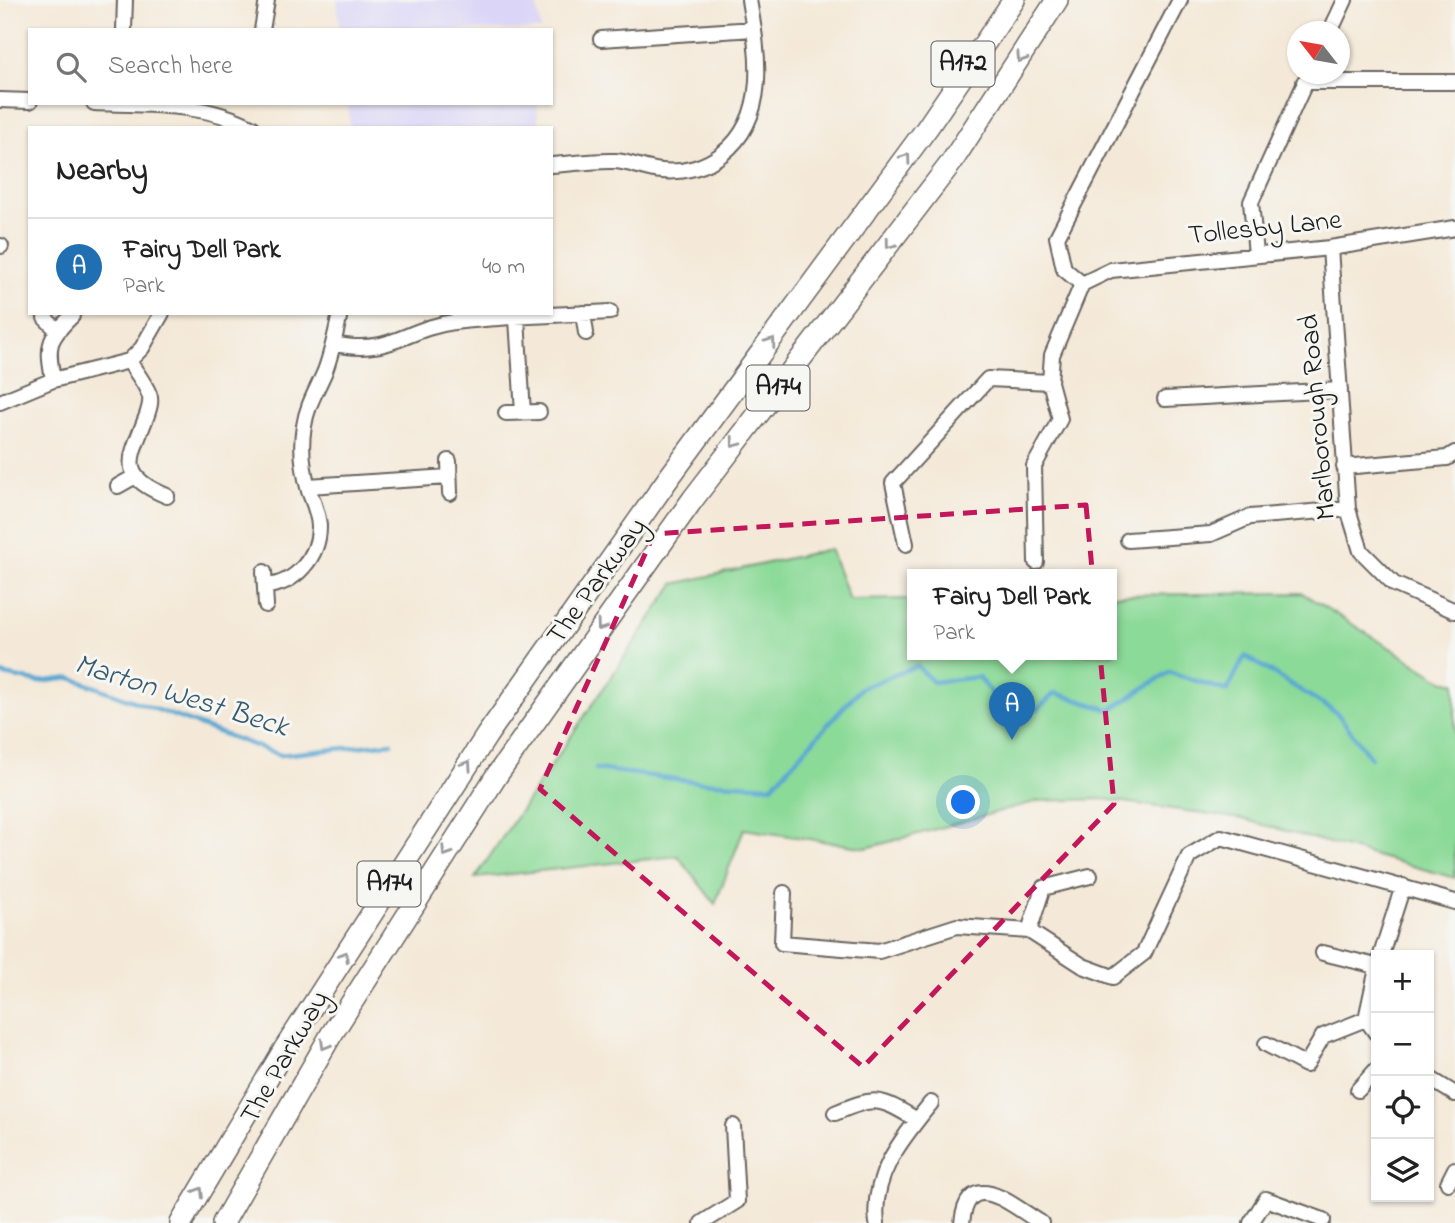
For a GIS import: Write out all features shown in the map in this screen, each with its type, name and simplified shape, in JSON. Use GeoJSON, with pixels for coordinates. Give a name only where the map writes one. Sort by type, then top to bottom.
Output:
{"type":"FeatureCollection","features":[{"type":"Feature","properties":{"kind":"highway","name":"A172"},"geometry":{"type":"LineString","coordinates":[[927,128],[998,0]]}},
{"type":"Feature","properties":{"kind":"highway","name":"The Parkway"},"geometry":{"type":"LineString","coordinates":[[181,1223],[284,1049],[487,734],[652,501],[927,128],[1014,0]]}},
{"type":"Feature","properties":{"kind":"highway","name":"The Parkway"},"geometry":{"type":"LineString","coordinates":[[223,1223],[331,1035],[497,775],[693,499],[951,163],[1057,0]]}},
{"type":"Feature","properties":{"kind":"street"},"geometry":{"type":"LineString","coordinates":[[124,28],[125,0]]}},
{"type":"Feature","properties":{"kind":"street"},"geometry":{"type":"LineString","coordinates":[[262,28],[267,0]]}},
{"type":"Feature","properties":{"kind":"street"},"geometry":{"type":"LineString","coordinates":[[553,165],[617,161],[662,171],[698,167],[714,161],[734,144],[755,105],[758,89],[749,0]]}},
{"type":"Feature","properties":{"kind":"street"},"geometry":{"type":"LineString","coordinates":[[1036,562],[1034,466],[1060,419],[1051,382],[1052,355],[1082,284],[1064,269],[1058,237],[1180,0]]}},
{"type":"Feature","properties":{"kind":"street"},"geometry":{"type":"LineString","coordinates":[[1335,21],[1345,0]]}},
{"type":"Feature","properties":{"kind":"street"},"geometry":{"type":"LineString","coordinates":[[601,39],[754,29]]}},
{"type":"Feature","properties":{"kind":"street"},"geometry":{"type":"LineString","coordinates":[[1350,79],[1455,82]]}},
{"type":"Feature","properties":{"kind":"street"},"geometry":{"type":"LineString","coordinates":[[1256,254],[1251,202],[1304,84]]}},
{"type":"Feature","properties":{"kind":"street"},"geometry":{"type":"LineString","coordinates":[[0,100],[28,101]]}},
{"type":"Feature","properties":{"kind":"street"},"geometry":{"type":"LineString","coordinates":[[137,105],[234,110],[251,126]]}},
{"type":"Feature","properties":{"kind":"street","name":"Tollesby Lane"},"geometry":{"type":"LineString","coordinates":[[1082,284],[1111,270],[1330,248],[1455,228]]}},
{"type":"Feature","properties":{"kind":"street","name":"Marlborough Road"},"geometry":{"type":"LineString","coordinates":[[1330,248],[1348,509],[1361,551],[1394,584],[1455,611]]}},
{"type":"Feature","properties":{"kind":"street"},"geometry":{"type":"LineString","coordinates":[[334,344],[359,349],[376,348],[452,322],[610,312]]}},
{"type":"Feature","properties":{"kind":"street"},"geometry":{"type":"LineString","coordinates":[[583,313],[586,333]]}},
{"type":"Feature","properties":{"kind":"street"},"geometry":{"type":"LineString","coordinates":[[0,402],[53,380],[112,368],[129,361],[142,348],[161,315]]}},
{"type":"Feature","properties":{"kind":"street"},"geometry":{"type":"LineString","coordinates":[[266,605],[265,579],[276,585],[297,574],[312,554],[319,528],[302,455],[304,426],[310,399],[334,344],[340,315]]}},
{"type":"Feature","properties":{"kind":"street"},"geometry":{"type":"LineString","coordinates":[[53,380],[49,345],[57,330],[72,316]]}},
{"type":"Feature","properties":{"kind":"street"},"geometry":{"type":"LineString","coordinates":[[45,318],[57,330]]}},
{"type":"Feature","properties":{"kind":"street"},"geometry":{"type":"LineString","coordinates":[[517,318],[523,412]]}},
{"type":"Feature","properties":{"kind":"street"},"geometry":{"type":"LineString","coordinates":[[129,361],[150,395],[149,407],[132,457],[134,477],[149,489],[167,496]]}},
{"type":"Feature","properties":{"kind":"street"},"geometry":{"type":"LineString","coordinates":[[906,544],[893,483],[988,379],[1051,382]]}},
{"type":"Feature","properties":{"kind":"street"},"geometry":{"type":"LineString","coordinates":[[1165,398],[1340,390]]}},
{"type":"Feature","properties":{"kind":"street"},"geometry":{"type":"LineString","coordinates":[[506,413],[539,412]]}},
{"type":"Feature","properties":{"kind":"street"},"geometry":{"type":"LineString","coordinates":[[1344,467],[1447,458],[1455,453]]}},
{"type":"Feature","properties":{"kind":"street"},"geometry":{"type":"LineString","coordinates":[[449,461],[450,493]]}},
{"type":"Feature","properties":{"kind":"street"},"geometry":{"type":"LineString","coordinates":[[118,486],[134,477]]}},
{"type":"Feature","properties":{"kind":"street"},"geometry":{"type":"LineString","coordinates":[[308,486],[449,477]]}},
{"type":"Feature","properties":{"kind":"street"},"geometry":{"type":"LineString","coordinates":[[1128,540],[1211,534],[1250,517],[1348,509]]}},
{"type":"Feature","properties":{"kind":"street"},"geometry":{"type":"LineString","coordinates":[[784,893],[782,943],[879,951],[957,926],[1029,930],[1083,966],[1113,977],[1144,953],[1189,856],[1221,838],[1455,902]]}},
{"type":"Feature","properties":{"kind":"street"},"geometry":{"type":"LineString","coordinates":[[1029,930],[1043,888],[1090,876]]}},
{"type":"Feature","properties":{"kind":"street"},"geometry":{"type":"LineString","coordinates":[[1383,950],[1403,886]]}},
{"type":"Feature","properties":{"kind":"street"},"geometry":{"type":"LineString","coordinates":[[1323,953],[1371,965]]}},
{"type":"Feature","properties":{"kind":"street"},"geometry":{"type":"LineString","coordinates":[[1371,996],[1366,1019],[1371,1026]]}},
{"type":"Feature","properties":{"kind":"street"},"geometry":{"type":"LineString","coordinates":[[1266,1044],[1306,1065],[1323,1036],[1366,1019]]}},
{"type":"Feature","properties":{"kind":"street"},"geometry":{"type":"LineString","coordinates":[[1358,1090],[1371,1076]]}},
{"type":"Feature","properties":{"kind":"street"},"geometry":{"type":"LineString","coordinates":[[1434,1080],[1455,1094]]}},
{"type":"Feature","properties":{"kind":"street"},"geometry":{"type":"LineString","coordinates":[[835,1113],[861,1102],[885,1100],[917,1120]]}},
{"type":"Feature","properties":{"kind":"street"},"geometry":{"type":"LineString","coordinates":[[877,1223],[878,1187],[882,1173],[931,1103]]}},
{"type":"Feature","properties":{"kind":"street"},"geometry":{"type":"LineString","coordinates":[[702,1223],[737,1200],[733,1126]]}},
{"type":"Feature","properties":{"kind":"street"},"geometry":{"type":"LineString","coordinates":[[1448,1183],[1455,1169]]}},
{"type":"Feature","properties":{"kind":"street"},"geometry":{"type":"LineString","coordinates":[[961,1223],[965,1205],[977,1193],[989,1192],[1041,1223]]}},
{"type":"Feature","properties":{"kind":"street"},"geometry":{"type":"LineString","coordinates":[[1251,1223],[1266,1199],[1323,1220]]}},
{"type":"Feature","properties":{"kind":"highlighted area"},"geometry":{"type":"Polygon","coordinates":[[[1086,505],[1114,804],[863,1067],[540,789],[654,534],[1086,505]]]}},
{"type":"Feature","properties":{"kind":"shaded area"},"geometry":{"type":"Polygon","coordinates":[[[337,0],[536,0],[541,28],[340,28],[337,0]]]}},
{"type":"Feature","properties":{"kind":"shaded area"},"geometry":{"type":"Polygon","coordinates":[[[348,105],[538,105],[538,126],[350,126],[348,105]]]}},
{"type":"Feature","properties":{"kind":"green space"},"geometry":{"type":"Polygon","coordinates":[[[830,549],[849,600],[907,599],[907,660],[1117,660],[1117,595],[1302,593],[1445,682],[1455,682],[1455,878],[1242,819],[1103,799],[1038,801],[867,848],[744,829],[715,904],[678,856],[475,878],[674,584],[830,549]]]}},
{"type":"Feature","properties":{"kind":"waterway","name":"Marton West Beck"},"geometry":{"type":"LineString","coordinates":[[596,769],[699,782],[772,786],[861,688],[917,666],[933,682],[979,677],[997,701],[1038,709],[1055,693],[1110,710],[1169,672],[1227,691],[1245,656],[1337,713],[1371,758]]}},
{"type":"Feature","properties":{"kind":"waterway","name":"Marton West Beck"},"geometry":{"type":"LineString","coordinates":[[0,674],[39,682],[71,678],[280,755],[392,743]]}},
{"type":"Feature","properties":{"kind":"place","name":"Fairy Dell Park"},"geometry":{"type":"Point","coordinates":[1012,740]}}]}
